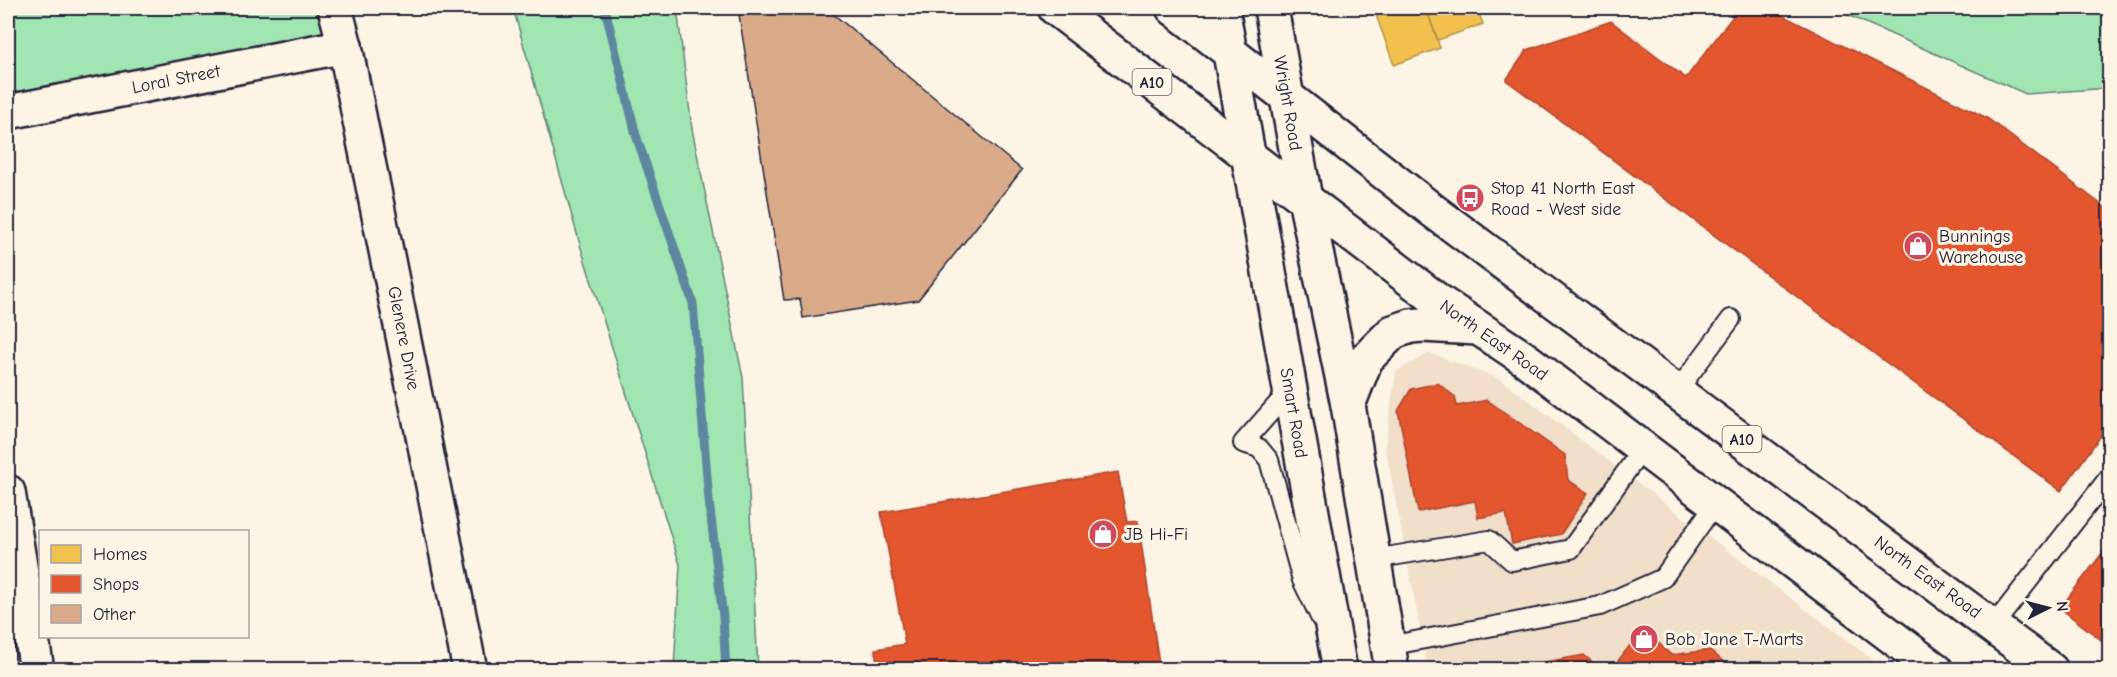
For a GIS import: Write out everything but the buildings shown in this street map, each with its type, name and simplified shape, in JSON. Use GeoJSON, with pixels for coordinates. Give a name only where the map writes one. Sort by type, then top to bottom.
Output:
{"type":"FeatureCollection","features":[{"type":"Feature","properties":{"kind":"main road","name":"Glenere Drive"},"geometry":{"type":"LineString","coordinates":[[335,8],[345,46],[470,669]]}},
{"type":"Feature","properties":{"kind":"main road","name":"North East Road"},"geometry":{"type":"LineString","coordinates":[[1055,8],[1441,303],[1525,359],[1715,504],[1918,664]]}},
{"type":"Feature","properties":{"kind":"main road","name":"North East Road"},"geometry":{"type":"LineString","coordinates":[[1173,8],[1432,210],[2051,669]]}},
{"type":"Feature","properties":{"kind":"main road"},"geometry":{"type":"LineString","coordinates":[[1222,8],[1250,156]]}},
{"type":"Feature","properties":{"kind":"main road","name":"Wright Road"},"geometry":{"type":"LineString","coordinates":[[1271,8],[1305,199]]}},
{"type":"Feature","properties":{"kind":"main road","name":"Loral Street"},"geometry":{"type":"LineString","coordinates":[[8,112],[345,46]]}},
{"type":"Feature","properties":{"kind":"main road","name":"Smart Road"},"geometry":{"type":"LineString","coordinates":[[1250,156],[1338,661]]}},
{"type":"Feature","properties":{"kind":"main road"},"geometry":{"type":"LineString","coordinates":[[1305,199],[1348,405],[1390,658]]}},
{"type":"Feature","properties":{"kind":"main road"},"geometry":{"type":"LineString","coordinates":[[1348,405],[1366,359],[1393,332],[1422,325],[1478,328]]}},
{"type":"Feature","properties":{"kind":"main road"},"geometry":{"type":"LineString","coordinates":[[8,492],[37,669]]}},
{"type":"Feature","properties":{"kind":"lane"},"geometry":{"type":"LineString","coordinates":[[1677,391],[1731,319]]}},
{"type":"Feature","properties":{"kind":"lane"},"geometry":{"type":"LineString","coordinates":[[1290,390],[1243,443],[1259,448],[1269,460],[1302,580],[1338,661]]}},
{"type":"Feature","properties":{"kind":"lane"},"geometry":{"type":"LineString","coordinates":[[1374,559],[1489,540],[1512,561],[1571,549],[1642,448]]}},
{"type":"Feature","properties":{"kind":"lane"},"geometry":{"type":"LineString","coordinates":[[1994,625],[2109,476]]}},
{"type":"Feature","properties":{"kind":"lane"},"geometry":{"type":"LineString","coordinates":[[1390,658],[1600,606],[1663,578],[1715,504]]}},
{"type":"Feature","properties":{"kind":"shaded area"},"geometry":{"type":"Polygon","coordinates":[[[1430,353],[1500,379],[1885,669],[1428,669],[1385,446],[1396,371],[1430,353]]]}},
{"type":"Feature","properties":{"kind":"green space"},"geometry":{"type":"Polygon","coordinates":[[[8,8],[335,8],[345,46],[8,112],[8,8]]]}},
{"type":"Feature","properties":{"kind":"green space"},"geometry":{"type":"Polygon","coordinates":[[[513,8],[677,8],[692,129],[743,378],[758,669],[674,669],[680,565],[581,248],[513,8]]]}},
{"type":"Feature","properties":{"kind":"green space"},"geometry":{"type":"Polygon","coordinates":[[[1832,8],[2109,8],[2109,88],[2026,94],[1832,8]]]}},
{"type":"Feature","properties":{"kind":"waterway"},"geometry":{"type":"LineString","coordinates":[[605,8],[636,135],[693,303],[726,670]]}},
{"type":"Feature","properties":{"kind":"place","name":"Stop 41 North East Road - West side"},"geometry":{"type":"Point","coordinates":[1470,198]}},
{"type":"Feature","properties":{"kind":"place","name":"Bunnings Warehouse"},"geometry":{"type":"Point","coordinates":[1918,246]}},
{"type":"Feature","properties":{"kind":"place","name":"JB Hi-Fi"},"geometry":{"type":"Point","coordinates":[1103,534]}},
{"type":"Feature","properties":{"kind":"place","name":"Bob Jane T-Marts"},"geometry":{"type":"Point","coordinates":[1644,639]}}]}
